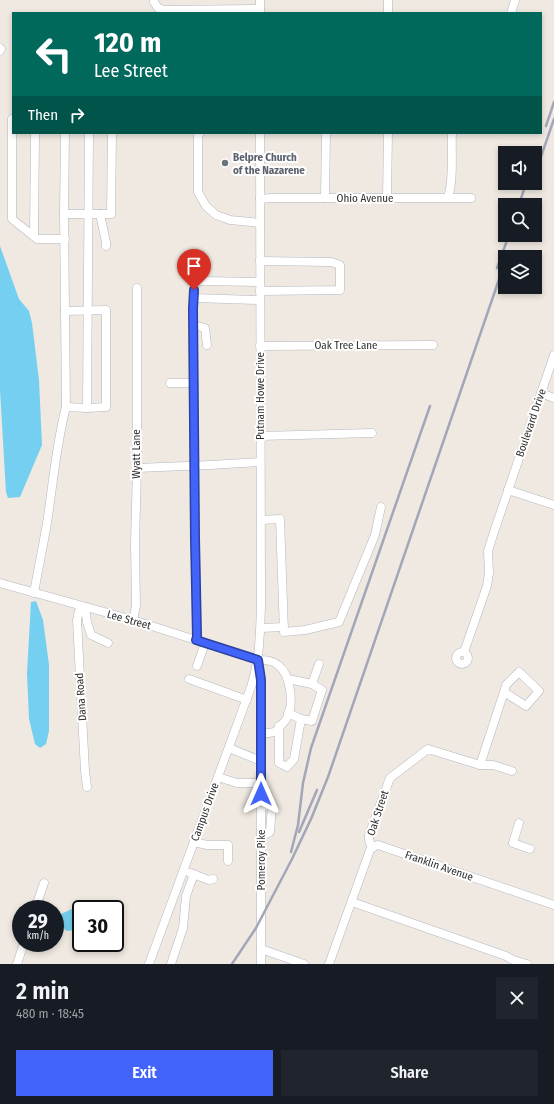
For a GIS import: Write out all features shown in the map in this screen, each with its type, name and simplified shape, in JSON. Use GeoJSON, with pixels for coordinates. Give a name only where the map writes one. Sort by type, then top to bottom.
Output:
{"type":"FeatureCollection","features":[{"type":"Feature","properties":{"kind":"street"},"geometry":{"type":"LineString","coordinates":[[154,0],[158,8],[165,10],[260,11],[260,0]]}},
{"type":"Feature","properties":{"kind":"street"},"geometry":{"type":"LineString","coordinates":[[388,0],[388,12]]}},
{"type":"Feature","properties":{"kind":"street"},"geometry":{"type":"LineString","coordinates":[[511,12],[516,0]]}},
{"type":"Feature","properties":{"kind":"street"},"geometry":{"type":"LineString","coordinates":[[12,119],[12,219],[37,239],[64,239]]}},
{"type":"Feature","properties":{"kind":"street"},"geometry":{"type":"LineString","coordinates":[[34,236],[35,134]]}},
{"type":"Feature","properties":{"kind":"street"},"geometry":{"type":"LineString","coordinates":[[34,593],[47,523],[51,487],[62,422],[66,407],[64,239],[65,134]]}},
{"type":"Feature","properties":{"kind":"street"},"geometry":{"type":"LineString","coordinates":[[87,408],[89,134]]}},
{"type":"Feature","properties":{"kind":"street"},"geometry":{"type":"LineString","coordinates":[[64,214],[111,214],[112,134]]}},
{"type":"Feature","properties":{"kind":"street"},"geometry":{"type":"LineString","coordinates":[[199,134],[198,136],[198,192],[203,201],[216,215],[230,220],[260,223]]}},
{"type":"Feature","properties":{"kind":"street","name":"Putnam Howe Drive"},"geometry":{"type":"LineString","coordinates":[[258,660],[261,628],[260,134]]}},
{"type":"Feature","properties":{"kind":"street"},"geometry":{"type":"LineString","coordinates":[[325,198],[326,134]]}},
{"type":"Feature","properties":{"kind":"street"},"geometry":{"type":"LineString","coordinates":[[387,198],[388,134]]}},
{"type":"Feature","properties":{"kind":"street"},"geometry":{"type":"LineString","coordinates":[[448,197],[450,192],[452,171],[452,134]]}},
{"type":"Feature","properties":{"kind":"street","name":"Ohio Avenue"},"geometry":{"type":"LineString","coordinates":[[260,199],[471,198]]}},
{"type":"Feature","properties":{"kind":"street"},"geometry":{"type":"LineString","coordinates":[[100,214],[106,246]]}},
{"type":"Feature","properties":{"kind":"street"},"geometry":{"type":"LineString","coordinates":[[194,298],[260,296],[340,290],[340,265],[330,262],[260,261]]}},
{"type":"Feature","properties":{"kind":"street"},"geometry":{"type":"LineString","coordinates":[[196,640],[194,383],[195,283],[202,281],[260,282]]}},
{"type":"Feature","properties":{"kind":"street","name":"Wyatt Lane"},"geometry":{"type":"LineString","coordinates":[[133,620],[136,606],[137,288]]}},
{"type":"Feature","properties":{"kind":"street"},"geometry":{"type":"LineString","coordinates":[[65,311],[106,310],[106,407],[66,407]]}},
{"type":"Feature","properties":{"kind":"street"},"geometry":{"type":"LineString","coordinates":[[194,325],[205,328],[207,345]]}},
{"type":"Feature","properties":{"kind":"street","name":"Oak Tree Lane"},"geometry":{"type":"LineString","coordinates":[[260,346],[433,345]]}},
{"type":"Feature","properties":{"kind":"street","name":"Boulevard Drive"},"geometry":{"type":"LineString","coordinates":[[464,652],[487,586],[489,574],[488,551],[554,355]]}},
{"type":"Feature","properties":{"kind":"street"},"geometry":{"type":"LineString","coordinates":[[170,383],[194,383]]}},
{"type":"Feature","properties":{"kind":"street"},"geometry":{"type":"LineString","coordinates":[[541,393],[554,398]]}},
{"type":"Feature","properties":{"kind":"street"},"geometry":{"type":"LineString","coordinates":[[260,436],[372,433]]}},
{"type":"Feature","properties":{"kind":"street"},"geometry":{"type":"LineString","coordinates":[[137,468],[260,462]]}},
{"type":"Feature","properties":{"kind":"street"},"geometry":{"type":"LineString","coordinates":[[508,490],[554,505]]}},
{"type":"Feature","properties":{"kind":"street"},"geometry":{"type":"LineString","coordinates":[[261,520],[280,519],[284,632],[305,630],[339,622],[375,535],[381,507]]}},
{"type":"Feature","properties":{"kind":"street","name":"Lee Street"},"geometry":{"type":"LineString","coordinates":[[0,583],[133,620],[258,660],[267,660],[278,665],[288,679]]}},
{"type":"Feature","properties":{"kind":"street"},"geometry":{"type":"LineString","coordinates":[[82,607],[91,635],[108,644]]}},
{"type":"Feature","properties":{"kind":"street","name":"Dana Road"},"geometry":{"type":"LineString","coordinates":[[82,607],[77,620],[87,787]]}},
{"type":"Feature","properties":{"kind":"street"},"geometry":{"type":"LineString","coordinates":[[261,628],[284,627]]}},
{"type":"Feature","properties":{"kind":"street"},"geometry":{"type":"LineString","coordinates":[[197,666],[205,643]]}},
{"type":"Feature","properties":{"kind":"street","name":"Campus Drive"},"geometry":{"type":"LineString","coordinates":[[149,964],[247,700],[258,660]]}},
{"type":"Feature","properties":{"kind":"street","name":"Pomeroy Pike"},"geometry":{"type":"LineString","coordinates":[[258,660],[261,680],[261,964]]}},
{"type":"Feature","properties":{"kind":"street"},"geometry":{"type":"LineString","coordinates":[[312,684],[319,664]]}},
{"type":"Feature","properties":{"kind":"street"},"geometry":{"type":"LineString","coordinates":[[189,679],[247,700]]}},
{"type":"Feature","properties":{"kind":"street"},"geometry":{"type":"LineString","coordinates":[[261,734],[275,732],[287,718],[288,713],[291,701],[288,679],[312,684],[322,690],[312,720],[301,719],[288,713]]}},
{"type":"Feature","properties":{"kind":"street"},"geometry":{"type":"LineString","coordinates":[[504,692],[477,765],[493,765],[512,771]]}},
{"type":"Feature","properties":{"kind":"street"},"geometry":{"type":"LineString","coordinates":[[279,726],[279,763],[287,767],[294,759],[301,719]]}},
{"type":"Feature","properties":{"kind":"street"},"geometry":{"type":"LineString","coordinates":[[229,748],[261,761]]}},
{"type":"Feature","properties":{"kind":"street","name":"Oak Street"},"geometry":{"type":"LineString","coordinates":[[372,848],[369,840],[370,835],[390,778],[428,749],[477,765]]}},
{"type":"Feature","properties":{"kind":"street"},"geometry":{"type":"LineString","coordinates":[[218,777],[237,783],[261,783]]}},
{"type":"Feature","properties":{"kind":"street"},"geometry":{"type":"LineString","coordinates":[[520,823],[513,843],[530,848]]}},
{"type":"Feature","properties":{"kind":"street"},"geometry":{"type":"LineString","coordinates":[[194,842],[208,845],[228,845],[228,861]]}},
{"type":"Feature","properties":{"kind":"street","name":"Franklin Avenue"},"geometry":{"type":"LineString","coordinates":[[372,848],[378,845],[554,905]]}},
{"type":"Feature","properties":{"kind":"street"},"geometry":{"type":"LineString","coordinates":[[329,964],[372,848]]}},
{"type":"Feature","properties":{"kind":"street"},"geometry":{"type":"LineString","coordinates":[[184,871],[209,880],[213,879]]}},
{"type":"Feature","properties":{"kind":"street"},"geometry":{"type":"LineString","coordinates":[[171,964],[183,928],[186,896],[194,874]]}},
{"type":"Feature","properties":{"kind":"street"},"geometry":{"type":"LineString","coordinates":[[38,900],[44,883]]}},
{"type":"Feature","properties":{"kind":"street"},"geometry":{"type":"LineString","coordinates":[[176,892],[186,896]]}},
{"type":"Feature","properties":{"kind":"street"},"geometry":{"type":"LineString","coordinates":[[353,899],[527,964]]}},
{"type":"Feature","properties":{"kind":"street"},"geometry":{"type":"LineString","coordinates":[[261,949],[304,964]]}},
{"type":"Feature","properties":{"kind":"street"},"geometry":{"type":"LineString","coordinates":[[17,964],[21,952]]}},
{"type":"Feature","properties":{"kind":"water"},"geometry":{"type":"Polygon","coordinates":[[[0,246],[19,299],[29,311],[32,323],[39,380],[42,445],[20,497],[8,498],[6,492],[0,390],[0,246]]]}},
{"type":"Feature","properties":{"kind":"water"},"geometry":{"type":"Polygon","coordinates":[[[36,601],[43,620],[49,665],[49,731],[46,744],[40,748],[35,744],[29,719],[27,673],[31,602],[36,601]]]}},
{"type":"Feature","properties":{"kind":"water"},"geometry":{"type":"Polygon","coordinates":[[[72,909],[72,930],[67,931],[64,929],[64,913],[72,909]]]}},
{"type":"Feature","properties":{"kind":"railway"},"geometry":{"type":"LineString","coordinates":[[546,126],[554,102]]}},
{"type":"Feature","properties":{"kind":"railway"},"geometry":{"type":"LineString","coordinates":[[542,154],[554,119]]}},
{"type":"Feature","properties":{"kind":"railway"},"geometry":{"type":"LineString","coordinates":[[521,198],[524,190]]}},
{"type":"Feature","properties":{"kind":"railway"},"geometry":{"type":"LineString","coordinates":[[497,268],[506,242]]}},
{"type":"Feature","properties":{"kind":"railway"},"geometry":{"type":"LineString","coordinates":[[232,964],[256,928],[292,859],[311,819],[328,777],[498,282]]}},
{"type":"Feature","properties":{"kind":"railway"},"geometry":{"type":"LineString","coordinates":[[291,852],[298,825],[303,783],[311,748],[430,406]]}},
{"type":"Feature","properties":{"kind":"railway"},"geometry":{"type":"LineString","coordinates":[[299,832],[317,790]]}},
{"type":"Feature","properties":{"kind":"place","name":"Belpre Church of the Nazarene"},"geometry":{"type":"Point","coordinates":[225,163]}},
{"type":"Feature","properties":{"kind":"route"},"geometry":{"type":"LineString","coordinates":[[194,290],[196,640],[258,660],[261,680],[261,794]]}}]}
